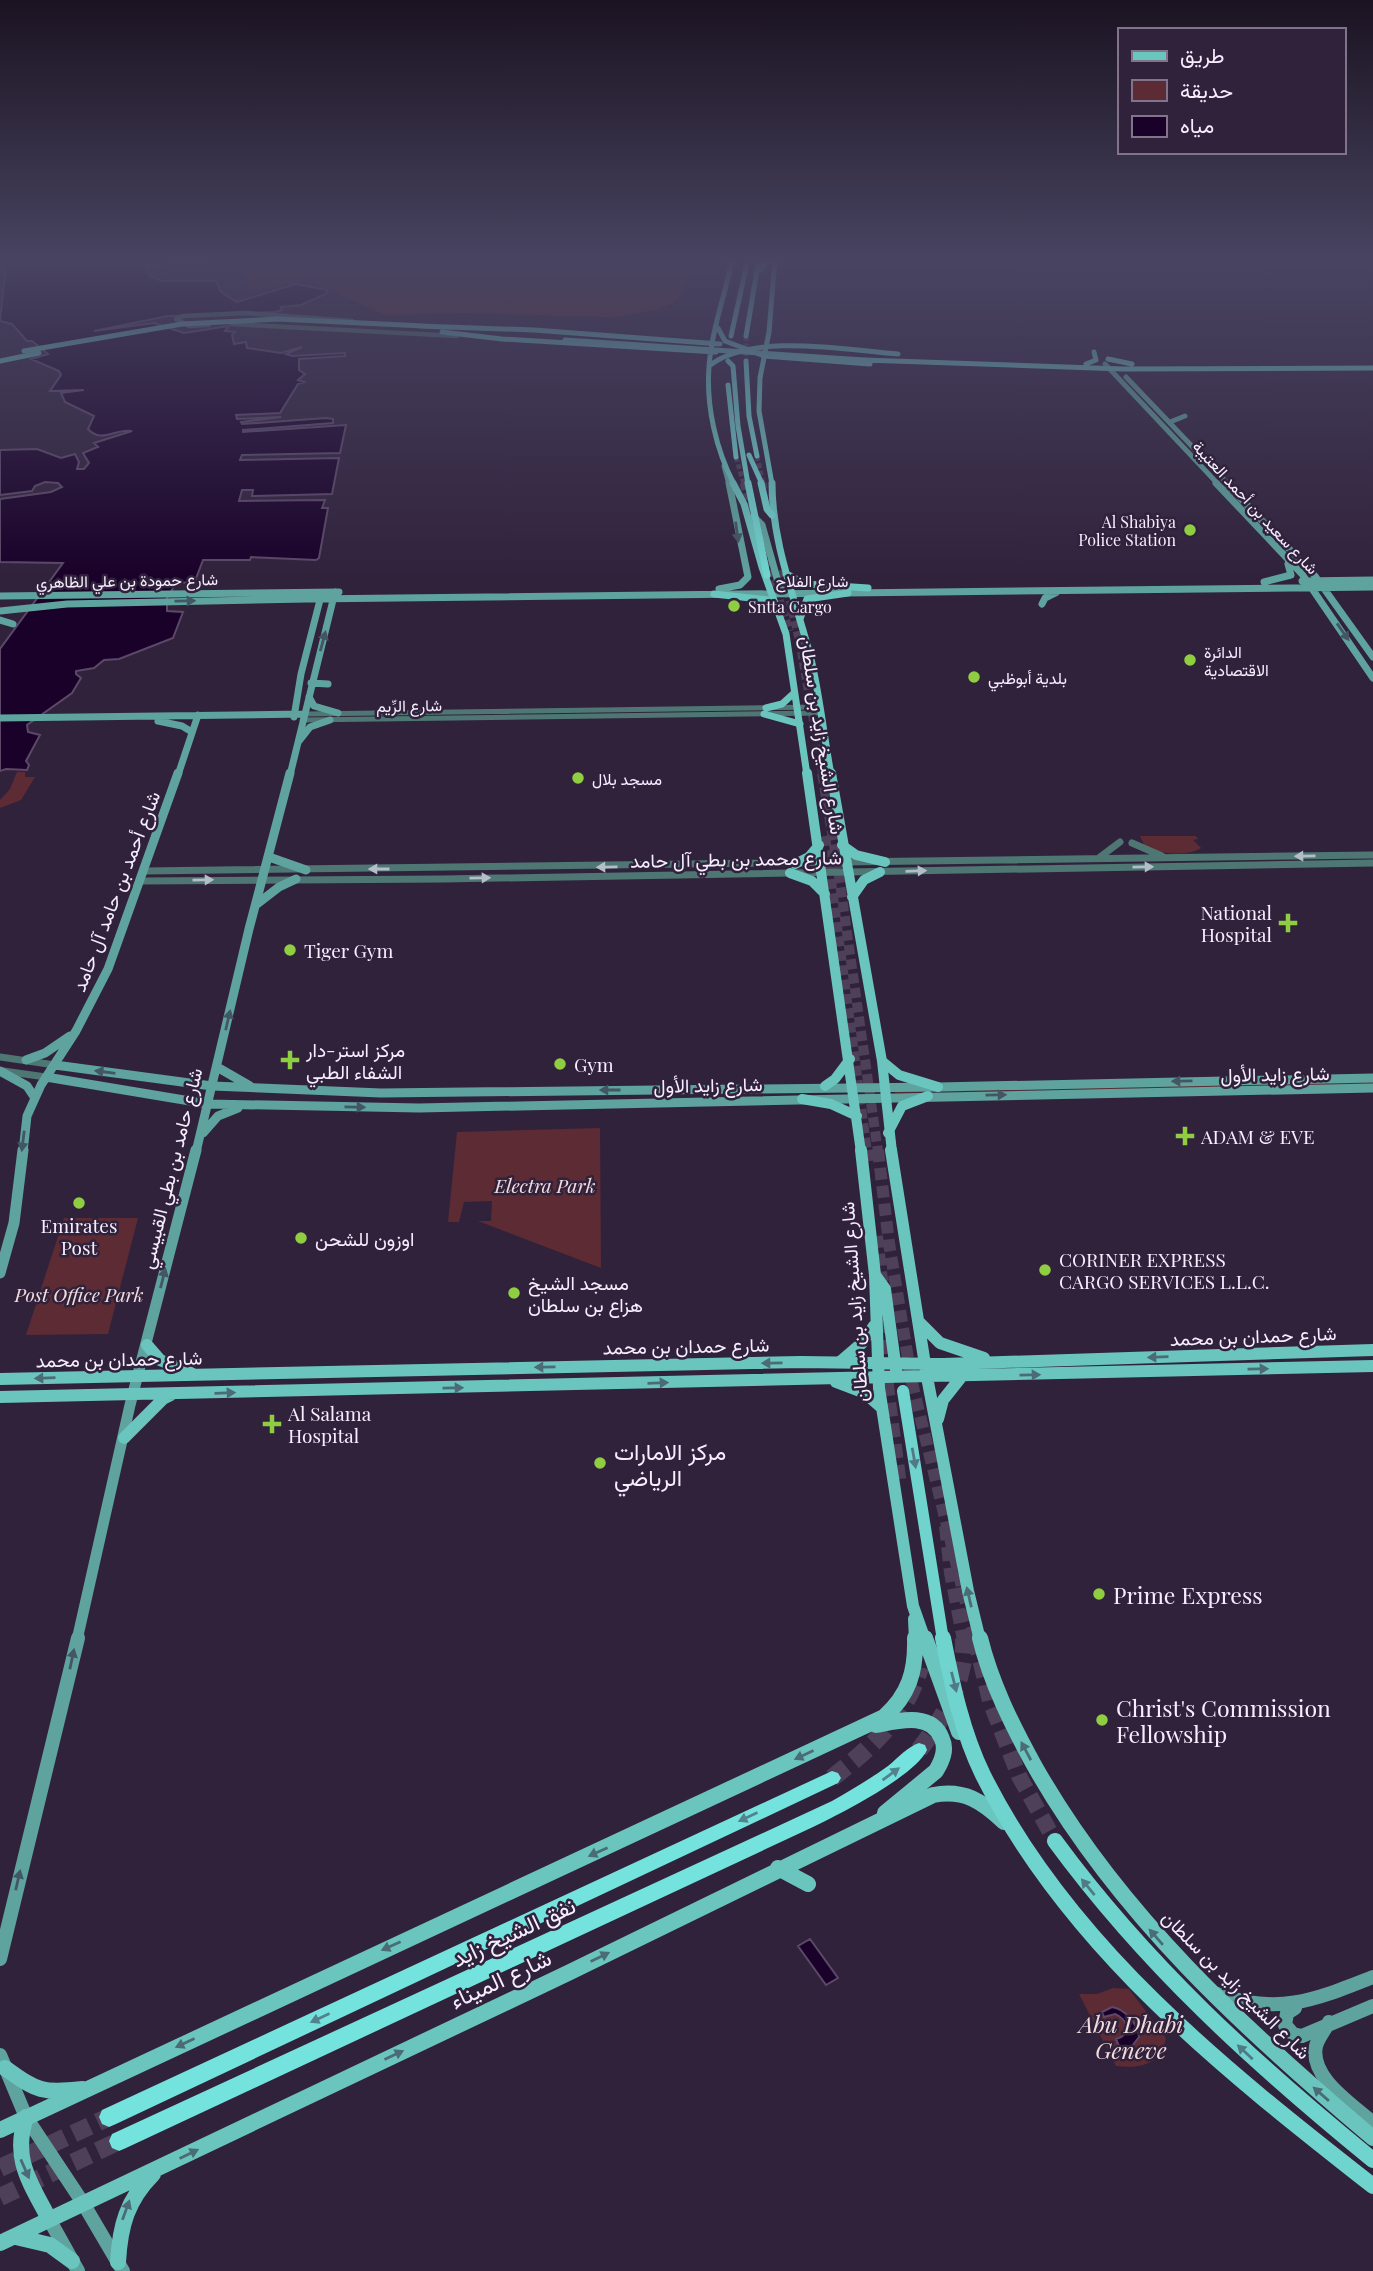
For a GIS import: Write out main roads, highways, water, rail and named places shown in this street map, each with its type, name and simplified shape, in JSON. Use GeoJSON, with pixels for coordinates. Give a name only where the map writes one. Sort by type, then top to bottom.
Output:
{"type":"FeatureCollection","features":[{"type":"Feature","properties":{"kind":"highway"},"geometry":{"type":"LineString","coordinates":[[728,365],[729,403],[736,457]]}},
{"type":"Feature","properties":{"kind":"highway"},"geometry":{"type":"LineString","coordinates":[[732,365],[738,426],[767,575]]}},
{"type":"Feature","properties":{"kind":"highway"},"geometry":{"type":"LineString","coordinates":[[742,365],[743,418],[750,457],[761,482],[767,509],[772,515]]}},
{"type":"Feature","properties":{"kind":"highway"},"geometry":{"type":"LineString","coordinates":[[746,365],[749,416],[757,456]]}},
{"type":"Feature","properties":{"kind":"highway"},"geometry":{"type":"LineString","coordinates":[[905,1384],[946,1651],[965,1724],[983,1774]]}},
{"type":"Feature","properties":{"kind":"highway","name":"نفق الشيخ زايد"},"geometry":{"type":"LineString","coordinates":[[118,2141],[530,1951],[827,1810],[885,1779],[919,1750]]}},
{"type":"Feature","properties":{"kind":"highway","name":"شارع الشيخ زايد بن سلطان"},"geometry":{"type":"LineString","coordinates":[[983,1774],[1039,1868],[1071,1910],[1137,1982],[1245,2082],[1373,2186]]}},
{"type":"Feature","properties":{"kind":"highway","name":"نفق الشيخ زايد"},"geometry":{"type":"LineString","coordinates":[[109,2117],[832,1778]]}},
{"type":"Feature","properties":{"kind":"highway"},"geometry":{"type":"LineString","coordinates":[[1055,1841],[1116,1921],[1208,2018],[1304,2104],[1373,2160]]}},
{"type":"Feature","properties":{"kind":"main road"},"geometry":{"type":"LineString","coordinates":[[711,410],[716,403],[717,365]]}},
{"type":"Feature","properties":{"kind":"main road"},"geometry":{"type":"LineString","coordinates":[[754,365],[755,374],[760,375],[772,365]]}},
{"type":"Feature","properties":{"kind":"main road","name":"شارع الشيخ زايد بن سلطان"},"geometry":{"type":"LineString","coordinates":[[762,365],[759,411],[772,474],[772,515],[811,662],[881,1061],[887,1135],[938,1433],[976,1629],[986,1663],[1014,1729],[1054,1800],[1123,1897],[1198,1980],[1302,2078],[1373,2138]]}},
{"type":"Feature","properties":{"kind":"main road"},"geometry":{"type":"LineString","coordinates":[[932,365],[1090,371],[1112,368],[1373,365]]}},
{"type":"Feature","properties":{"kind":"main road"},"geometry":{"type":"LineString","coordinates":[[946,365],[1001,369]]}},
{"type":"Feature","properties":{"kind":"main road"},"geometry":{"type":"LineString","coordinates":[[1029,365],[1164,369],[1373,365]]}},
{"type":"Feature","properties":{"kind":"main road"},"geometry":{"type":"LineString","coordinates":[[1092,365],[1164,369]]}},
{"type":"Feature","properties":{"kind":"main road","name":"شارع الشيخ زايد بن سلطان"},"geometry":{"type":"LineString","coordinates":[[709,367],[711,410],[724,466],[742,499],[762,567],[775,590],[783,620],[823,868],[850,1059],[875,1275],[875,1324],[881,1407],[913,1606],[952,1716],[983,1774]]}},
{"type":"Feature","properties":{"kind":"main road","name":"شارع سعيد بن أحمد العتيبة"},"geometry":{"type":"LineString","coordinates":[[1112,368],[1128,379],[1170,422],[1311,572],[1373,657]]}},
{"type":"Feature","properties":{"kind":"main road","name":"شارع سعيد بن أحمد العتيبة"},"geometry":{"type":"LineString","coordinates":[[1112,368],[1290,561],[1373,677]]}},
{"type":"Feature","properties":{"kind":"main road"},"geometry":{"type":"LineString","coordinates":[[1128,379],[1128,374],[1140,368]]}},
{"type":"Feature","properties":{"kind":"main road"},"geometry":{"type":"LineString","coordinates":[[1301,368],[1318,372]]}},
{"type":"Feature","properties":{"kind":"main road"},"geometry":{"type":"LineString","coordinates":[[1170,422],[1185,416]]}},
{"type":"Feature","properties":{"kind":"main road"},"geometry":{"type":"LineString","coordinates":[[713,592],[737,586],[748,577],[739,543],[734,500],[724,466]]}},
{"type":"Feature","properties":{"kind":"main road"},"geometry":{"type":"LineString","coordinates":[[754,517],[762,525],[775,590]]}},
{"type":"Feature","properties":{"kind":"main road"},"geometry":{"type":"LineString","coordinates":[[1266,585],[1291,575],[1288,564],[1290,561]]}},
{"type":"Feature","properties":{"kind":"main road"},"geometry":{"type":"LineString","coordinates":[[1311,572],[1372,584]]}},
{"type":"Feature","properties":{"kind":"main road"},"geometry":{"type":"LineString","coordinates":[[786,574],[806,584],[868,588]]}},
{"type":"Feature","properties":{"kind":"main road","name":"شارع الفلاح"},"geometry":{"type":"LineString","coordinates":[[790,591],[1148,581],[1266,585]]}},
{"type":"Feature","properties":{"kind":"main road","name":"شارع الفلاح"},"geometry":{"type":"LineString","coordinates":[[1309,584],[1318,581],[1372,584]]}},
{"type":"Feature","properties":{"kind":"main road","name":"شارع الفلاح"},"geometry":{"type":"LineString","coordinates":[[334,595],[362,599],[408,600],[775,590],[848,593],[989,592],[1309,584],[1324,588],[1372,584]]}},
{"type":"Feature","properties":{"kind":"main road"},"geometry":{"type":"LineString","coordinates":[[1337,606],[1339,592],[1372,584]]}},
{"type":"Feature","properties":{"kind":"main road"},"geometry":{"type":"LineString","coordinates":[[1266,585],[1318,598]]}},
{"type":"Feature","properties":{"kind":"main road"},"geometry":{"type":"LineString","coordinates":[[1042,604],[1048,596],[1059,591]]}},
{"type":"Feature","properties":{"kind":"main road","name":"شارع الفلاح"},"geometry":{"type":"LineString","coordinates":[[255,592],[334,595],[713,592]]}},
{"type":"Feature","properties":{"kind":"main road","name":"شارع حمودة بن علي الظاهري"},"geometry":{"type":"LineString","coordinates":[[0,594],[255,592]]}},
{"type":"Feature","properties":{"kind":"main road"},"geometry":{"type":"LineString","coordinates":[[713,592],[768,600],[774,603],[783,620]]}},
{"type":"Feature","properties":{"kind":"main road"},"geometry":{"type":"LineString","coordinates":[[989,592],[1026,599]]}},
{"type":"Feature","properties":{"kind":"main road"},"geometry":{"type":"LineString","coordinates":[[800,622],[807,599],[848,593]]}},
{"type":"Feature","properties":{"kind":"main road","name":"شارع الفلاح"},"geometry":{"type":"LineString","coordinates":[[251,600],[321,595]]}},
{"type":"Feature","properties":{"kind":"main road","name":"شارع حامد بن بطي القبيسي"},"geometry":{"type":"LineString","coordinates":[[0,1959],[132,1394],[200,1136],[296,744],[301,674],[321,595]]}},
{"type":"Feature","properties":{"kind":"main road","name":"شارع حامد بن بطي القبيسي"},"geometry":{"type":"LineString","coordinates":[[298,717],[309,697],[334,595]]}},
{"type":"Feature","properties":{"kind":"main road"},"geometry":{"type":"LineString","coordinates":[[330,615],[345,602],[362,599]]}},
{"type":"Feature","properties":{"kind":"main road"},"geometry":{"type":"LineString","coordinates":[[251,600],[298,602],[318,608]]}},
{"type":"Feature","properties":{"kind":"main road","name":"شارع حمودة بن علي الظاهري"},"geometry":{"type":"LineString","coordinates":[[0,611],[67,604],[251,600]]}},
{"type":"Feature","properties":{"kind":"main road"},"geometry":{"type":"LineString","coordinates":[[0,620],[13,624]]}},
{"type":"Feature","properties":{"kind":"main road"},"geometry":{"type":"LineString","coordinates":[[1357,672],[1373,677]]}},
{"type":"Feature","properties":{"kind":"main road"},"geometry":{"type":"LineString","coordinates":[[267,714],[287,708],[301,674]]}},
{"type":"Feature","properties":{"kind":"main road"},"geometry":{"type":"LineString","coordinates":[[312,683],[328,684]]}},
{"type":"Feature","properties":{"kind":"main road"},"geometry":{"type":"LineString","coordinates":[[793,694],[782,704],[765,711],[800,724]]}},
{"type":"Feature","properties":{"kind":"main road"},"geometry":{"type":"LineString","coordinates":[[309,697],[316,708],[338,713]]}},
{"type":"Feature","properties":{"kind":"main road","name":"شارع الرِّيم"},"geometry":{"type":"LineString","coordinates":[[0,724],[104,719],[159,721],[267,714],[298,717]]}},
{"type":"Feature","properties":{"kind":"main road","name":"شارع الرِّيم"},"geometry":{"type":"LineString","coordinates":[[0,718],[298,717]]}},
{"type":"Feature","properties":{"kind":"main road","name":"شارع أحمد بن حامد آل حامد"},"geometry":{"type":"LineString","coordinates":[[0,1273],[14,1223],[24,1133],[35,1098],[76,1031],[108,969],[145,871],[197,718]]}},
{"type":"Feature","properties":{"kind":"main road"},"geometry":{"type":"LineString","coordinates":[[296,744],[310,727],[330,720]]}},
{"type":"Feature","properties":{"kind":"main road"},"geometry":{"type":"LineString","coordinates":[[159,721],[178,725],[192,732]]}},
{"type":"Feature","properties":{"kind":"main road"},"geometry":{"type":"LineString","coordinates":[[819,845],[809,857],[792,869],[812,881],[825,894]]}},
{"type":"Feature","properties":{"kind":"main road"},"geometry":{"type":"LineString","coordinates":[[842,845],[856,855],[885,862]]}},
{"type":"Feature","properties":{"kind":"main road"},"geometry":{"type":"LineString","coordinates":[[269,857],[306,870]]}},
{"type":"Feature","properties":{"kind":"main road"},"geometry":{"type":"LineString","coordinates":[[852,897],[866,878],[880,872]]}},
{"type":"Feature","properties":{"kind":"main road"},"geometry":{"type":"LineString","coordinates":[[257,904],[279,887],[298,879]]}},
{"type":"Feature","properties":{"kind":"main road"},"geometry":{"type":"LineString","coordinates":[[26,1060],[45,1053],[76,1031]]}},
{"type":"Feature","properties":{"kind":"main road"},"geometry":{"type":"LineString","coordinates":[[825,1086],[835,1079],[850,1059]]}},
{"type":"Feature","properties":{"kind":"main road"},"geometry":{"type":"LineString","coordinates":[[881,1061],[899,1075],[938,1087]]}},
{"type":"Feature","properties":{"kind":"main road","name":"شارع زايد الأول"},"geometry":{"type":"LineString","coordinates":[[55,1065],[212,1086],[380,1093],[825,1086],[854,1093]]}},
{"type":"Feature","properties":{"kind":"main road"},"geometry":{"type":"LineString","coordinates":[[217,1067],[233,1078],[260,1088]]}},
{"type":"Feature","properties":{"kind":"main road"},"geometry":{"type":"LineString","coordinates":[[0,1071],[27,1086],[35,1098]]}},
{"type":"Feature","properties":{"kind":"main road","name":"شارع زايد الأول"},"geometry":{"type":"LineString","coordinates":[[46,1077],[208,1104],[469,1108],[802,1099],[938,1087],[1373,1078]]}},
{"type":"Feature","properties":{"kind":"main road","name":"شارع زايد الأول"},"geometry":{"type":"LineString","coordinates":[[884,1092],[928,1096],[1373,1088]]}},
{"type":"Feature","properties":{"kind":"main road"},"geometry":{"type":"LineString","coordinates":[[887,1135],[902,1106],[928,1096]]}},
{"type":"Feature","properties":{"kind":"main road"},"geometry":{"type":"LineString","coordinates":[[802,1099],[831,1104],[857,1116]]}},
{"type":"Feature","properties":{"kind":"main road"},"geometry":{"type":"LineString","coordinates":[[200,1136],[218,1116],[245,1106]]}},
{"type":"Feature","properties":{"kind":"main road"},"geometry":{"type":"LineString","coordinates":[[875,1275],[886,1289],[894,1363],[905,1384]]}},
{"type":"Feature","properties":{"kind":"main road"},"geometry":{"type":"LineString","coordinates":[[918,1318],[928,1334],[942,1344],[968,1354],[1004,1362]]}},
{"type":"Feature","properties":{"kind":"main road"},"geometry":{"type":"LineString","coordinates":[[840,1362],[861,1344],[875,1324]]}},
{"type":"Feature","properties":{"kind":"main road"},"geometry":{"type":"LineString","coordinates":[[147,1345],[165,1363],[197,1375]]}},
{"type":"Feature","properties":{"kind":"main road","name":"شارع حمدان بن محمد"},"geometry":{"type":"LineString","coordinates":[[0,1398],[878,1377],[905,1384],[927,1370],[1004,1362],[1373,1350]]}},
{"type":"Feature","properties":{"kind":"main road","name":"شارع حمدان بن محمد"},"geometry":{"type":"LineString","coordinates":[[0,1379],[840,1362],[894,1363],[962,1376],[1373,1366]]}},
{"type":"Feature","properties":{"kind":"main road"},"geometry":{"type":"LineString","coordinates":[[187,1394],[182,1391],[181,1384],[197,1375]]}},
{"type":"Feature","properties":{"kind":"main road"},"geometry":{"type":"LineString","coordinates":[[938,1433],[943,1400],[962,1376]]}},
{"type":"Feature","properties":{"kind":"main road"},"geometry":{"type":"LineString","coordinates":[[825,1379],[865,1393],[881,1407]]}},
{"type":"Feature","properties":{"kind":"main road"},"geometry":{"type":"LineString","coordinates":[[124,1437],[163,1399],[173,1395]]}},
{"type":"Feature","properties":{"kind":"main road"},"geometry":{"type":"LineString","coordinates":[[0,2130],[884,1717],[898,1705],[914,1679],[917,1659],[913,1606]]}},
{"type":"Feature","properties":{"kind":"main road"},"geometry":{"type":"LineString","coordinates":[[865,1829],[933,1774],[942,1762],[946,1744],[934,1727],[918,1720],[866,1726]]}},
{"type":"Feature","properties":{"kind":"main road","name":"شارع الميناء"},"geometry":{"type":"LineString","coordinates":[[7,2240],[568,1973],[778,1868],[933,1795],[950,1791],[965,1793],[980,1800],[1015,1830]]}},
{"type":"Feature","properties":{"kind":"main road"},"geometry":{"type":"LineString","coordinates":[[778,1868],[807,1884]]}},
{"type":"Feature","properties":{"kind":"main road"},"geometry":{"type":"LineString","coordinates":[[1198,1980],[1222,1995],[1261,2007],[1287,2007],[1373,1977]]}},
{"type":"Feature","properties":{"kind":"main road"},"geometry":{"type":"LineString","coordinates":[[1311,2000],[1287,2014],[1284,2021],[1287,2028],[1297,2036],[1305,2036],[1330,2022],[1373,2006]]}},
{"type":"Feature","properties":{"kind":"main road"},"geometry":{"type":"LineString","coordinates":[[1330,2022],[1316,2048],[1319,2067],[1332,2085],[1373,2123]]}},
{"type":"Feature","properties":{"kind":"main road"},"geometry":{"type":"LineString","coordinates":[[2,2062],[34,2089],[51,2092],[89,2089]]}},
{"type":"Feature","properties":{"kind":"main road"},"geometry":{"type":"LineString","coordinates":[[2,2062],[26,2117],[83,2203],[120,2266]]}},
{"type":"Feature","properties":{"kind":"main road"},"geometry":{"type":"LineString","coordinates":[[26,2117],[19,2134],[18,2150],[21,2162],[75,2266]]}},
{"type":"Feature","properties":{"kind":"main road"},"geometry":{"type":"LineString","coordinates":[[120,2266],[119,2235],[128,2202],[158,2169]]}},
{"type":"Feature","properties":{"kind":"main road"},"geometry":{"type":"LineString","coordinates":[[7,2240],[44,2243],[75,2266]]}},
{"type":"Feature","properties":{"kind":"water"},"geometry":{"type":"Polygon","coordinates":[[[45,365],[299,365],[299,370],[305,374],[298,380],[304,382],[298,384],[280,413],[236,415],[237,419],[281,417],[241,422],[242,424],[326,418],[333,419],[333,423],[243,432],[346,425],[340,453],[242,455],[240,460],[339,458],[332,494],[252,496],[253,490],[242,490],[239,501],[325,500],[322,508],[328,508],[319,558],[251,557],[250,560],[203,560],[195,581],[176,584],[167,597],[167,611],[183,612],[173,638],[119,659],[104,660],[94,668],[76,671],[81,678],[72,693],[27,725],[28,732],[40,735],[26,761],[29,765],[27,770],[0,771],[0,649],[63,563],[0,562],[0,499],[51,492],[62,487],[58,483],[45,482],[35,486],[32,491],[0,495],[0,450],[37,449],[61,458],[75,454],[79,462],[77,469],[84,469],[89,463],[83,453],[98,447],[94,443],[132,431],[98,435],[88,429],[94,416],[65,402],[61,393],[84,390],[50,391],[61,375],[59,371],[45,365]]]}},
{"type":"Feature","properties":{"kind":"water"},"geometry":{"type":"Polygon","coordinates":[[[810,1939],[838,1978],[826,1985],[798,1946],[810,1939]]]}},
{"type":"Feature","properties":{"kind":"water"},"geometry":{"type":"Polygon","coordinates":[[[1112,2007],[1126,2014],[1136,2027],[1139,2037],[1132,2046],[1119,2046],[1116,2039],[1126,2031],[1123,2019],[1115,2014],[1104,2017],[1102,2012],[1112,2007]]]}},
{"type":"Feature","properties":{"kind":"tunnel"},"geometry":{"type":"LineString","coordinates":[[757,456],[763,484]]}},
{"type":"Feature","properties":{"kind":"tunnel"},"geometry":{"type":"LineString","coordinates":[[736,457],[744,484]]}},
{"type":"Feature","properties":{"kind":"tunnel"},"geometry":{"type":"LineString","coordinates":[[743,483],[752,514]]}},
{"type":"Feature","properties":{"kind":"tunnel"},"geometry":{"type":"LineString","coordinates":[[763,483],[764,489]]}},
{"type":"Feature","properties":{"kind":"tunnel"},"geometry":{"type":"LineString","coordinates":[[764,550],[790,631]]}},
{"type":"Feature","properties":{"kind":"tunnel"},"geometry":{"type":"LineString","coordinates":[[782,570],[799,643],[822,775]]}},
{"type":"Feature","properties":{"kind":"tunnel"},"geometry":{"type":"LineString","coordinates":[[822,773],[878,1152]]}},
{"type":"Feature","properties":{"kind":"tunnel"},"geometry":{"type":"LineString","coordinates":[[825,836],[867,1152]]}},
{"type":"Feature","properties":{"kind":"tunnel"},"geometry":{"type":"LineString","coordinates":[[867,1150],[868,1161]]}},
{"type":"Feature","properties":{"kind":"tunnel"},"geometry":{"type":"LineString","coordinates":[[878,1150],[889,1243],[912,1383],[975,1640]]}},
{"type":"Feature","properties":{"kind":"tunnel"},"geometry":{"type":"LineString","coordinates":[[877,1236],[882,1280],[885,1285]]}},
{"type":"Feature","properties":{"kind":"tunnel"},"geometry":{"type":"LineString","coordinates":[[884,1319],[887,1386],[900,1485]]}},
{"type":"Feature","properties":{"kind":"tunnel"},"geometry":{"type":"LineString","coordinates":[[946,1526],[951,1573],[964,1640]]}},
{"type":"Feature","properties":{"kind":"tunnel"},"geometry":{"type":"LineString","coordinates":[[975,1638],[990,1701],[1019,1776],[1055,1841]]}},
{"type":"Feature","properties":{"kind":"tunnel"},"geometry":{"type":"LineString","coordinates":[[919,1750],[952,1698],[961,1669],[964,1640]]}},
{"type":"Feature","properties":{"kind":"tunnel"},"geometry":{"type":"LineString","coordinates":[[832,1778],[886,1730],[906,1701],[920,1667]]}},
{"type":"Feature","properties":{"kind":"tunnel"},"geometry":{"type":"LineString","coordinates":[[0,2168],[109,2117]]}},
{"type":"Feature","properties":{"kind":"tunnel"},"geometry":{"type":"LineString","coordinates":[[0,2197],[119,2141]]}},
{"type":"Feature","properties":{"kind":"place","name":"Al Shabiya Police Station"},"geometry":{"type":"Point","coordinates":[1190,530]}},
{"type":"Feature","properties":{"kind":"place","name":"Sntta Cargo"},"geometry":{"type":"Point","coordinates":[734,606]}},
{"type":"Feature","properties":{"kind":"place","name":"الدائرة الاقتصادية"},"geometry":{"type":"Point","coordinates":[1190,660]}},
{"type":"Feature","properties":{"kind":"place","name":"بلدية أبوظبي"},"geometry":{"type":"Point","coordinates":[974,677]}},
{"type":"Feature","properties":{"kind":"place","name":"مسجد بلال"},"geometry":{"type":"Point","coordinates":[578,778]}},
{"type":"Feature","properties":{"kind":"place","name":"National Hospital"},"geometry":{"type":"Point","coordinates":[1288,923]}},
{"type":"Feature","properties":{"kind":"place","name":"Tiger Gym"},"geometry":{"type":"Point","coordinates":[290,950]}},
{"type":"Feature","properties":{"kind":"place","name":"مركز استر-دار الشفاء الطبي"},"geometry":{"type":"Point","coordinates":[290,1060]}},
{"type":"Feature","properties":{"kind":"place","name":"Gym"},"geometry":{"type":"Point","coordinates":[560,1064]}},
{"type":"Feature","properties":{"kind":"place","name":"ADAM & EVE"},"geometry":{"type":"Point","coordinates":[1185,1136]}},
{"type":"Feature","properties":{"kind":"place","name":"Emirates Post"},"geometry":{"type":"Point","coordinates":[79,1203]}},
{"type":"Feature","properties":{"kind":"place","name":"اوزون للشحن"},"geometry":{"type":"Point","coordinates":[301,1238]}},
{"type":"Feature","properties":{"kind":"place","name":"CORINER EXPRESS CARGO SERVICES L.L.C."},"geometry":{"type":"Point","coordinates":[1045,1270]}},
{"type":"Feature","properties":{"kind":"place","name":"مسجد الشيخ هزاع بن سلطان"},"geometry":{"type":"Point","coordinates":[514,1293]}},
{"type":"Feature","properties":{"kind":"place","name":"Al Salama Hospital"},"geometry":{"type":"Point","coordinates":[272,1424]}},
{"type":"Feature","properties":{"kind":"place","name":"مركز الامارات الرياضي"},"geometry":{"type":"Point","coordinates":[600,1463]}},
{"type":"Feature","properties":{"kind":"place","name":"Prime Express"},"geometry":{"type":"Point","coordinates":[1099,1594]}},
{"type":"Feature","properties":{"kind":"place","name":"Christ's Commission Fellowship"},"geometry":{"type":"Point","coordinates":[1102,1720]}},
{"type":"Feature","properties":{"kind":"park label","name":"Electra Park"},"geometry":{"type":"Point","coordinates":[545,1185]}},
{"type":"Feature","properties":{"kind":"park label","name":"Post Office Park"},"geometry":{"type":"Point","coordinates":[79,1294]}},
{"type":"Feature","properties":{"kind":"park label","name":"Abu Dhabi Geneve"},"geometry":{"type":"Point","coordinates":[1131,2036]}}]}
